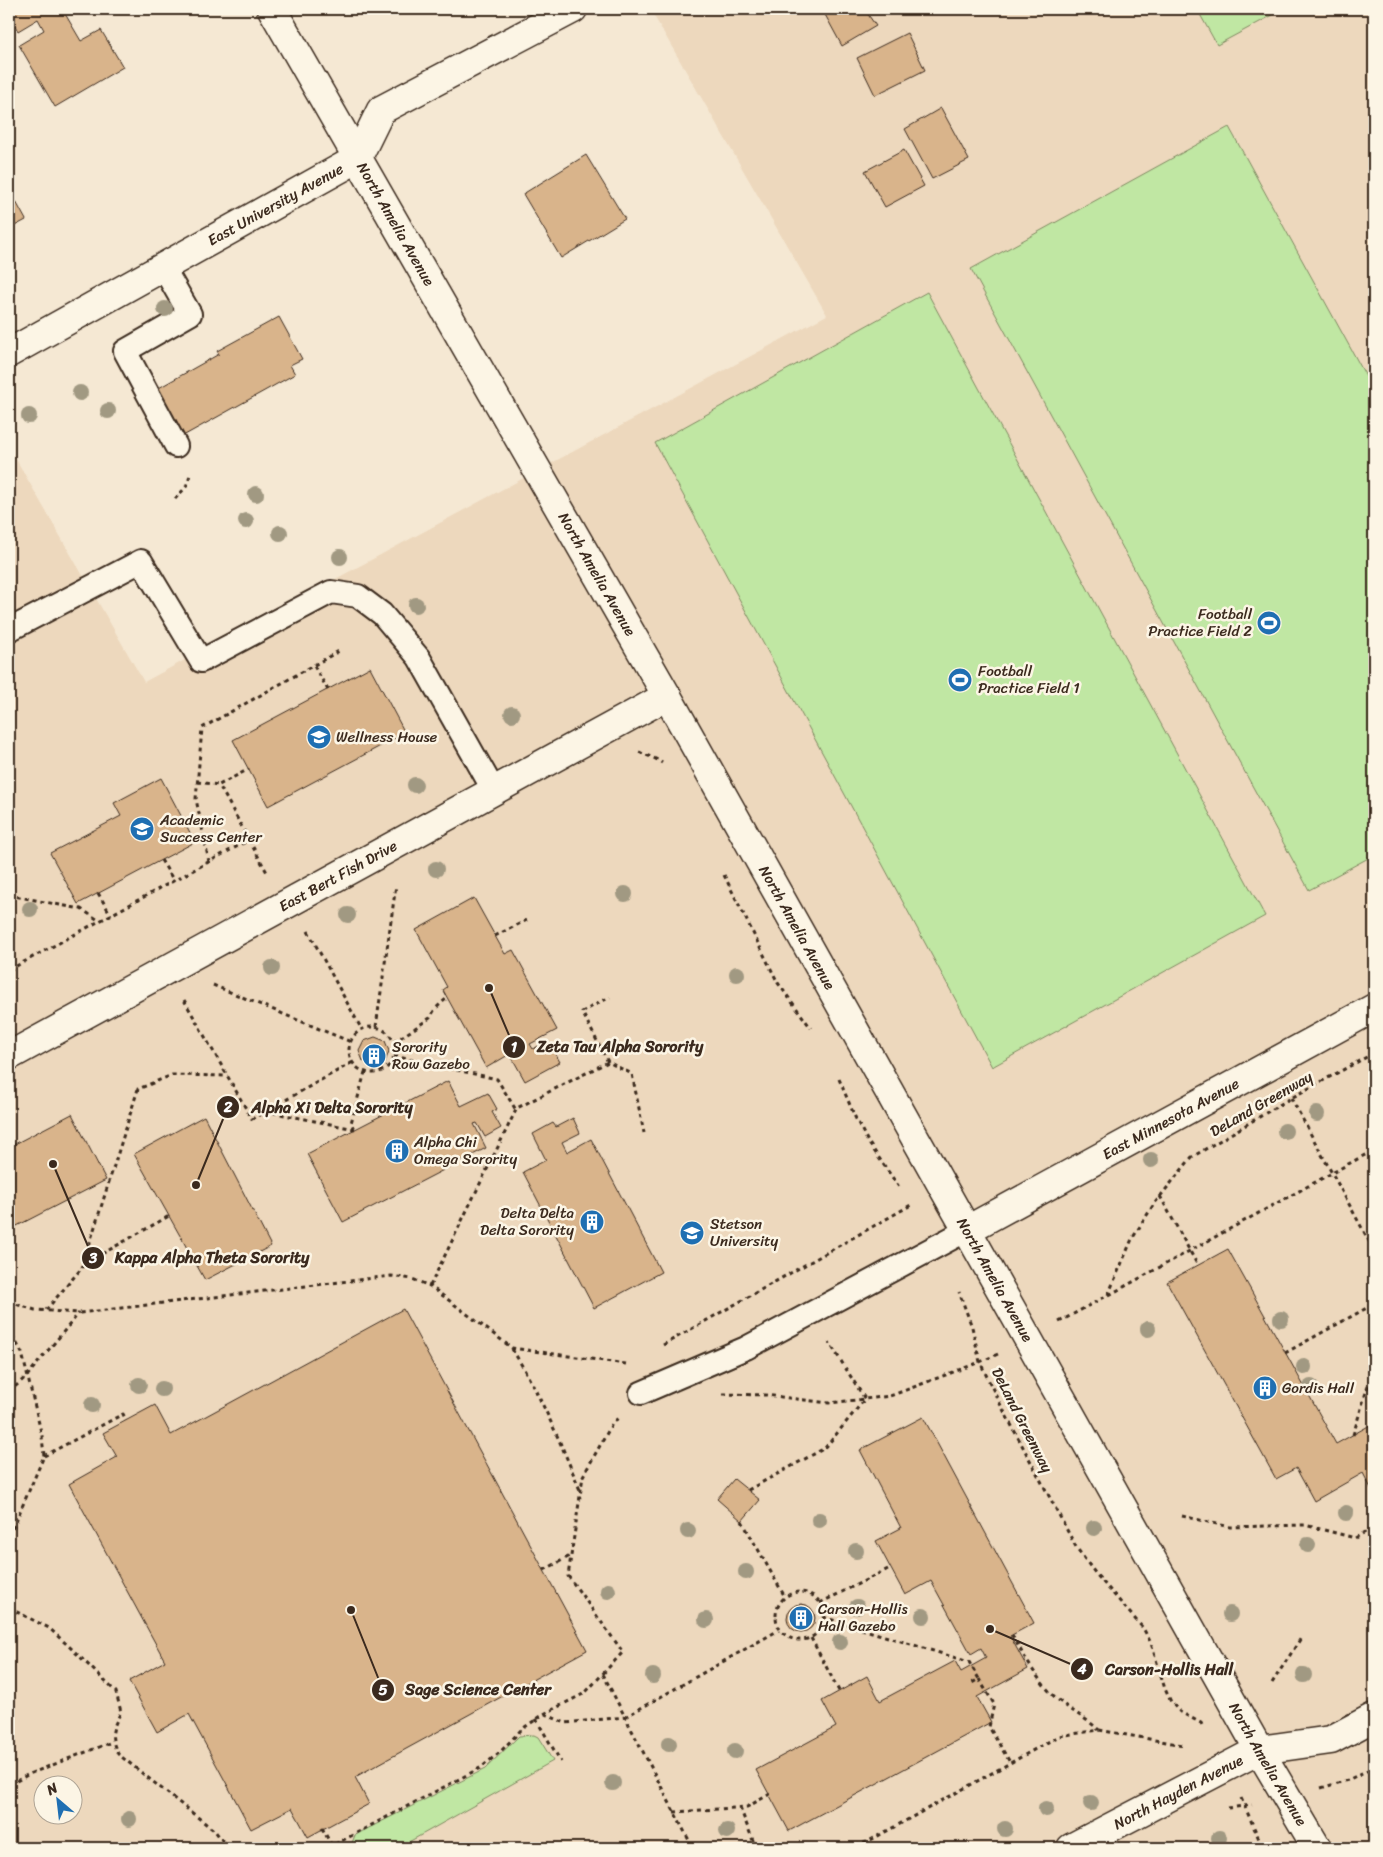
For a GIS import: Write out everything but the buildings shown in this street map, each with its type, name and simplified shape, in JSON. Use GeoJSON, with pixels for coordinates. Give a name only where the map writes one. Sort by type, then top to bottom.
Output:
{"type":"FeatureCollection","features":[{"type":"Feature","properties":{"kind":"street","name":"North Amelia Avenue"},"geometry":{"type":"LineString","coordinates":[[272,9],[667,696],[1259,1750],[1317,1848]]}},
{"type":"Feature","properties":{"kind":"street","name":"East University Avenue"},"geometry":{"type":"LineString","coordinates":[[9,353],[357,159],[381,110],[573,9]]}},
{"type":"Feature","properties":{"kind":"street","name":"East Bert Fish Drive"},"geometry":{"type":"LineString","coordinates":[[9,1056],[667,696]]}},
{"type":"Feature","properties":{"kind":"street","name":"East Minnesota Avenue"},"geometry":{"type":"LineString","coordinates":[[967,1230],[1374,1008]]}},
{"type":"Feature","properties":{"kind":"street","name":"North Hayden Avenue"},"geometry":{"type":"LineString","coordinates":[[1071,1848],[1259,1750],[1331,1740],[1374,1717]]}},
{"type":"Feature","properties":{"kind":"lane"},"geometry":{"type":"LineString","coordinates":[[163,267],[190,314],[125,351],[176,446]]}},
{"type":"Feature","properties":{"kind":"lane"},"geometry":{"type":"LineString","coordinates":[[9,630],[141,561],[201,661],[331,592],[358,596],[382,614],[419,658],[494,791]]}},
{"type":"Feature","properties":{"kind":"lane"},"geometry":{"type":"LineString","coordinates":[[640,1393],[746,1348],[967,1230]]}},
{"type":"Feature","properties":{"kind":"path"},"geometry":{"type":"LineString","coordinates":[[209,862],[196,799],[202,728],[339,651]]}},
{"type":"Feature","properties":{"kind":"path"},"geometry":{"type":"LineString","coordinates":[[314,666],[328,690]]}},
{"type":"Feature","properties":{"kind":"path"},"geometry":{"type":"LineString","coordinates":[[633,751],[642,752],[663,764]]}},
{"type":"Feature","properties":{"kind":"path"},"geometry":{"type":"LineString","coordinates":[[197,782],[219,785],[249,769]]}},
{"type":"Feature","properties":{"kind":"path"},"geometry":{"type":"LineString","coordinates":[[219,785],[271,879]]}},
{"type":"Feature","properties":{"kind":"path"},"geometry":{"type":"LineString","coordinates":[[9,970],[249,840]]}},
{"type":"Feature","properties":{"kind":"path"},"geometry":{"type":"LineString","coordinates":[[161,860],[174,881]]}},
{"type":"Feature","properties":{"kind":"path"},"geometry":{"type":"LineString","coordinates":[[721,869],[778,983],[812,1030]]}},
{"type":"Feature","properties":{"kind":"path"},"geometry":{"type":"LineString","coordinates":[[376,1027],[396,884]]}},
{"type":"Feature","properties":{"kind":"path"},"geometry":{"type":"LineString","coordinates":[[98,893],[111,915]]}},
{"type":"Feature","properties":{"kind":"path"},"geometry":{"type":"LineString","coordinates":[[9,894],[81,909],[100,921]]}},
{"type":"Feature","properties":{"kind":"path"},"geometry":{"type":"LineString","coordinates":[[496,936],[527,920]]}},
{"type":"Feature","properties":{"kind":"path"},"geometry":{"type":"LineString","coordinates":[[305,926],[362,1030]]}},
{"type":"Feature","properties":{"kind":"path"},"geometry":{"type":"LineString","coordinates":[[211,984],[351,1042]]}},
{"type":"Feature","properties":{"kind":"path"},"geometry":{"type":"LineString","coordinates":[[181,994],[252,1119],[353,1062]]}},
{"type":"Feature","properties":{"kind":"path"},"geometry":{"type":"LineString","coordinates":[[610,997],[582,1012],[608,1062],[632,1074],[644,1133]]}},
{"type":"Feature","properties":{"kind":"path"},"geometry":{"type":"LineString","coordinates":[[394,1042],[430,1018],[435,1009],[447,998]]}},
{"type":"Feature","properties":{"kind":"path"},"geometry":{"type":"LineString","coordinates":[[376,1027],[390,1035],[394,1042],[394,1056],[392,1062],[380,1072],[366,1072],[356,1066],[350,1056],[351,1042],[362,1030],[376,1027]]}},
{"type":"Feature","properties":{"kind":"path","name":"DeLand Greenway"},"geometry":{"type":"LineString","coordinates":[[1262,1848],[1245,1806],[1201,1723],[1180,1712],[1171,1702],[1165,1689],[1151,1643],[1143,1628],[1095,1573],[1076,1547],[980,1362],[1108,1295],[1132,1238],[1160,1196],[1192,1157],[1291,1098],[1374,1053]]}},
{"type":"Feature","properties":{"kind":"path"},"geometry":{"type":"LineString","coordinates":[[394,1056],[497,1079],[516,1110]]}},
{"type":"Feature","properties":{"kind":"path"},"geometry":{"type":"LineString","coordinates":[[430,1286],[517,1108],[608,1062]]}},
{"type":"Feature","properties":{"kind":"path"},"geometry":{"type":"LineString","coordinates":[[265,1111],[355,1129],[352,1123],[366,1072]]}},
{"type":"Feature","properties":{"kind":"path"},"geometry":{"type":"LineString","coordinates":[[82,1268],[138,1089],[172,1075],[228,1076]]}},
{"type":"Feature","properties":{"kind":"path"},"geometry":{"type":"LineString","coordinates":[[838,1077],[868,1142],[901,1190]]}},
{"type":"Feature","properties":{"kind":"path"},"geometry":{"type":"LineString","coordinates":[[1291,1098],[1374,1250]]}},
{"type":"Feature","properties":{"kind":"path"},"geometry":{"type":"LineString","coordinates":[[1108,1295],[1374,1150]]}},
{"type":"Feature","properties":{"kind":"path"},"geometry":{"type":"LineString","coordinates":[[1160,1196],[1198,1266]]}},
{"type":"Feature","properties":{"kind":"path"},"geometry":{"type":"LineString","coordinates":[[718,1394],[766,1395],[829,1403],[890,1396],[980,1362],[972,1328],[959,1292],[906,1197]]}},
{"type":"Feature","properties":{"kind":"path"},"geometry":{"type":"LineString","coordinates":[[663,1346],[910,1205]]}},
{"type":"Feature","properties":{"kind":"path"},"geometry":{"type":"LineString","coordinates":[[46,1310],[86,1263],[169,1216]]}},
{"type":"Feature","properties":{"kind":"path"},"geometry":{"type":"LineString","coordinates":[[9,1302],[35,1310],[80,1313],[390,1276],[412,1279],[430,1286],[512,1348],[532,1381],[556,1430],[581,1492]]}},
{"type":"Feature","properties":{"kind":"path"},"geometry":{"type":"LineString","coordinates":[[1374,1288],[1374,1296]]}},
{"type":"Feature","properties":{"kind":"path"},"geometry":{"type":"LineString","coordinates":[[1285,1353],[1374,1304]]}},
{"type":"Feature","properties":{"kind":"path"},"geometry":{"type":"LineString","coordinates":[[9,1392],[27,1376],[80,1313]]}},
{"type":"Feature","properties":{"kind":"path"},"geometry":{"type":"LineString","coordinates":[[9,1328],[22,1354],[42,1436],[44,1456],[9,1537]]}},
{"type":"Feature","properties":{"kind":"path"},"geometry":{"type":"LineString","coordinates":[[827,1338],[865,1399]]}},
{"type":"Feature","properties":{"kind":"path"},"geometry":{"type":"LineString","coordinates":[[328,1848],[482,1767],[522,1729],[544,1714],[585,1693],[623,1652],[568,1576],[583,1476],[612,1424],[640,1393],[630,1364],[512,1348]]}},
{"type":"Feature","properties":{"kind":"path"},"geometry":{"type":"LineString","coordinates":[[1353,1435],[1374,1366]]}},
{"type":"Feature","properties":{"kind":"path"},"geometry":{"type":"LineString","coordinates":[[748,1490],[825,1448],[865,1399]]}},
{"type":"Feature","properties":{"kind":"path"},"geometry":{"type":"LineString","coordinates":[[44,1456],[123,1414],[126,1420]]}},
{"type":"Feature","properties":{"kind":"path"},"geometry":{"type":"LineString","coordinates":[[1182,1516],[1230,1527],[1305,1525],[1355,1538],[1374,1527]]}},
{"type":"Feature","properties":{"kind":"path"},"geometry":{"type":"LineString","coordinates":[[742,1521],[784,1597]]}},
{"type":"Feature","properties":{"kind":"path"},"geometry":{"type":"LineString","coordinates":[[544,1570],[570,1556]]}},
{"type":"Feature","properties":{"kind":"path"},"geometry":{"type":"LineString","coordinates":[[820,1603],[890,1568]]}},
{"type":"Feature","properties":{"kind":"path"},"geometry":{"type":"LineString","coordinates":[[791,1593],[807,1593],[814,1596],[820,1603],[824,1610],[822,1626],[818,1633],[811,1638],[804,1640],[790,1638],[779,1630],[775,1616],[776,1609],[784,1597],[791,1593]]}},
{"type":"Feature","properties":{"kind":"path"},"geometry":{"type":"LineString","coordinates":[[9,1608],[49,1628],[116,1692],[121,1712],[113,1727],[112,1742],[118,1754],[215,1831],[228,1848]]}},
{"type":"Feature","properties":{"kind":"path"},"geometry":{"type":"LineString","coordinates":[[824,1617],[969,1662],[994,1704],[989,1727],[1011,1764]]}},
{"type":"Feature","properties":{"kind":"path"},"geometry":{"type":"LineString","coordinates":[[544,1714],[565,1723],[625,1718],[779,1630]]}},
{"type":"Feature","properties":{"kind":"path"},"geometry":{"type":"LineString","coordinates":[[1012,1635],[1034,1674],[1057,1699],[1099,1730]]}},
{"type":"Feature","properties":{"kind":"path"},"geometry":{"type":"LineString","coordinates":[[811,1638],[839,1691]]}},
{"type":"Feature","properties":{"kind":"path"},"geometry":{"type":"LineString","coordinates":[[1272,1683],[1301,1638]]}},
{"type":"Feature","properties":{"kind":"path"},"geometry":{"type":"LineString","coordinates":[[603,1674],[693,1848]]}},
{"type":"Feature","properties":{"kind":"path"},"geometry":{"type":"LineString","coordinates":[[970,1684],[979,1679]]}},
{"type":"Feature","properties":{"kind":"path"},"geometry":{"type":"LineString","coordinates":[[536,1719],[561,1762]]}},
{"type":"Feature","properties":{"kind":"path"},"geometry":{"type":"LineString","coordinates":[[848,1848],[867,1842],[1059,1736],[1099,1730],[1184,1745]]}},
{"type":"Feature","properties":{"kind":"path"},"geometry":{"type":"LineString","coordinates":[[9,1783],[112,1742]]}},
{"type":"Feature","properties":{"kind":"path"},"geometry":{"type":"LineString","coordinates":[[674,1812],[747,1807],[770,1794]]}},
{"type":"Feature","properties":{"kind":"path"},"geometry":{"type":"LineString","coordinates":[[740,1808],[756,1848]]}},
{"type":"Feature","properties":{"kind":"path"},"geometry":{"type":"LineString","coordinates":[[322,1828],[332,1846]]}},
{"type":"Feature","properties":{"kind":"shaded area","name":"Stetson University"},"geometry":{"type":"Polygon","coordinates":[[[650,9],[1374,9],[1374,1848],[9,1848],[9,447],[144,682],[827,315],[650,9]]]}},
{"type":"Feature","properties":{"kind":"green space"},"geometry":{"type":"Polygon","coordinates":[[[1197,9],[1284,9],[1217,45],[1197,9]]]}},
{"type":"Feature","properties":{"kind":"green space","name":"Football Practice Field 2"},"geometry":{"type":"Polygon","coordinates":[[[1229,127],[1374,391],[1374,855],[1309,890],[971,269],[1229,127]]]}},
{"type":"Feature","properties":{"kind":"green space","name":"Football Practice Field 1"},"geometry":{"type":"Polygon","coordinates":[[[927,292],[1265,916],[992,1067],[655,443],[927,292]]]}},
{"type":"Feature","properties":{"kind":"green space"},"geometry":{"type":"Polygon","coordinates":[[[534,1735],[538,1737],[553,1761],[398,1848],[355,1848],[352,1843],[355,1835],[485,1769],[519,1736],[534,1735]]]}},
{"type":"Feature","properties":{"kind":"place","name":"Football Practice Field 2"},"geometry":{"type":"Point","coordinates":[1269,623]}},
{"type":"Feature","properties":{"kind":"place","name":"Football Practice Field 1"},"geometry":{"type":"Point","coordinates":[960,680]}},
{"type":"Feature","properties":{"kind":"place","name":"Wellness House"},"geometry":{"type":"Point","coordinates":[319,737]}},
{"type":"Feature","properties":{"kind":"place","name":"Academic Success Center"},"geometry":{"type":"Point","coordinates":[142,829]}},
{"type":"Feature","properties":{"kind":"place","name":"Zeta Tau Alpha Sorority"},"geometry":{"type":"Point","coordinates":[489,988]}},
{"type":"Feature","properties":{"kind":"place","name":"Sorority Row Gazebo"},"geometry":{"type":"Point","coordinates":[374,1056]}},
{"type":"Feature","properties":{"kind":"place","name":"Alpha Chi Omega Sorority"},"geometry":{"type":"Point","coordinates":[397,1151]}},
{"type":"Feature","properties":{"kind":"place","name":"Kappa Alpha Theta Sorority"},"geometry":{"type":"Point","coordinates":[53,1164]}},
{"type":"Feature","properties":{"kind":"place","name":"Alpha Xi Delta Sorority"},"geometry":{"type":"Point","coordinates":[196,1185]}},
{"type":"Feature","properties":{"kind":"place","name":"Delta Delta Delta Sorority"},"geometry":{"type":"Point","coordinates":[592,1222]}},
{"type":"Feature","properties":{"kind":"place","name":"Stetson University"},"geometry":{"type":"Point","coordinates":[692,1233]}},
{"type":"Feature","properties":{"kind":"place","name":"Gordis Hall"},"geometry":{"type":"Point","coordinates":[1265,1388]}},
{"type":"Feature","properties":{"kind":"place","name":"Sage Science Center"},"geometry":{"type":"Point","coordinates":[351,1610]}},
{"type":"Feature","properties":{"kind":"place","name":"Carson-Hollis Hall Gazebo"},"geometry":{"type":"Point","coordinates":[801,1618]}},
{"type":"Feature","properties":{"kind":"place","name":"Carson-Hollis Hall"},"geometry":{"type":"Point","coordinates":[990,1629]}}]}
